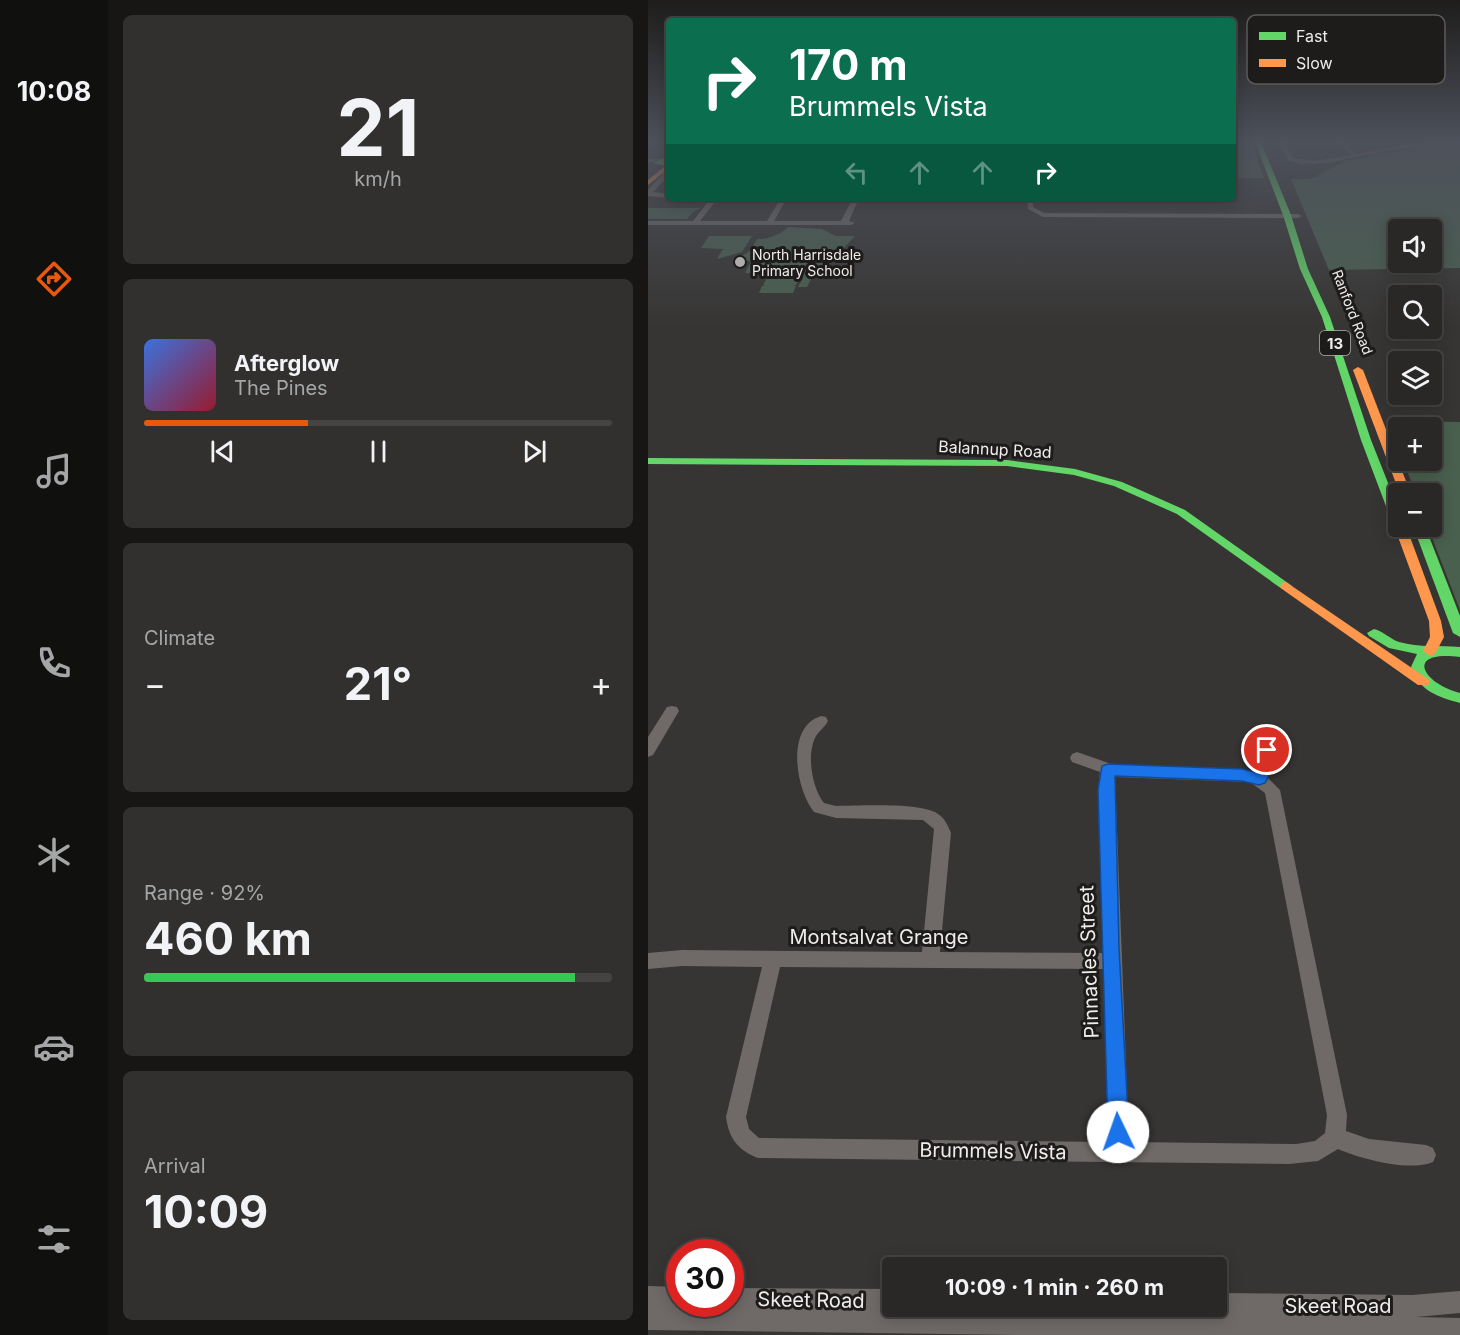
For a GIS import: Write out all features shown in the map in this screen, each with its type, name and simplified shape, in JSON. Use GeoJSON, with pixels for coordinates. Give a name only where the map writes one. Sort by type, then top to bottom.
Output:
{"type":"FeatureCollection","features":[{"type":"Feature","properties":{"kind":"main road","name":"Ranford Road"},"geometry":{"type":"LineString","coordinates":[[1287,204],[1401,483]]}},
{"type":"Feature","properties":{"kind":"main road","name":"Ranford Road"},"geometry":{"type":"LineString","coordinates":[[1289,204],[1304,269],[1326,317],[1366,440],[1388,496]]}},
{"type":"Feature","properties":{"kind":"main road","name":"Balannup Road"},"geometry":{"type":"LineString","coordinates":[[648,456],[941,459],[1048,466],[1106,479],[1146,493],[1189,517],[1423,681],[1454,697]]}},
{"type":"Feature","properties":{"kind":"main road","name":"Balannup Road"},"geometry":{"type":"LineString","coordinates":[[648,461],[1023,458],[1068,464],[1143,485],[1196,513],[1388,642],[1429,652],[1439,649],[1460,652]]}},
{"type":"Feature","properties":{"kind":"main road","name":"Ranford Road"},"geometry":{"type":"LineString","coordinates":[[1404,537],[1435,621],[1437,637],[1429,652]]}},
{"type":"Feature","properties":{"kind":"main road"},"geometry":{"type":"LineString","coordinates":[[1423,537],[1460,633]]}},
{"type":"Feature","properties":{"kind":"main road","name":"13"},"geometry":{"type":"LineString","coordinates":[[1423,681],[1417,665],[1421,656],[1429,652]]}},
{"type":"Feature","properties":{"kind":"main road"},"geometry":{"type":"LineString","coordinates":[[1454,697],[1460,711]]}},
{"type":"Feature","properties":{"kind":"street"},"geometry":{"type":"LineString","coordinates":[[695,223],[710,204]]}},
{"type":"Feature","properties":{"kind":"street"},"geometry":{"type":"LineString","coordinates":[[769,223],[780,204]]}},
{"type":"Feature","properties":{"kind":"street"},"geometry":{"type":"LineString","coordinates":[[650,222],[848,223],[854,204]]}},
{"type":"Feature","properties":{"kind":"street"},"geometry":{"type":"LineString","coordinates":[[1030,204],[1030,208],[1042,215],[1292,216]]}},
{"type":"Feature","properties":{"kind":"street"},"geometry":{"type":"LineString","coordinates":[[648,751],[672,711]]}},
{"type":"Feature","properties":{"kind":"street"},"geometry":{"type":"LineString","coordinates":[[821,720],[806,741],[804,766],[810,796],[819,808],[836,812],[923,814],[931,816],[941,827],[943,833],[930,959]]}},
{"type":"Feature","properties":{"kind":"street"},"geometry":{"type":"LineString","coordinates":[[1259,779],[1267,763],[1267,750]]}},
{"type":"Feature","properties":{"kind":"street"},"geometry":{"type":"LineString","coordinates":[[1077,758],[1108,770],[1242,775],[1259,779],[1272,790],[1337,1115],[1335,1137],[1359,1149],[1373,1152],[1426,1155]]}},
{"type":"Feature","properties":{"kind":"street","name":"Pinnacles Street"},"geometry":{"type":"LineString","coordinates":[[1108,770],[1106,790],[1110,961],[1119,1153]]}},
{"type":"Feature","properties":{"kind":"street","name":"Montsalvat Grange"},"geometry":{"type":"LineString","coordinates":[[648,961],[682,958],[1110,961]]}},
{"type":"Feature","properties":{"kind":"street","name":"Brummels Vista"},"geometry":{"type":"LineString","coordinates":[[773,959],[736,1117],[741,1137],[749,1144],[768,1148],[1314,1153],[1332,1142],[1335,1137]]}},
{"type":"Feature","properties":{"kind":"street"},"geometry":{"type":"LineString","coordinates":[[648,1297],[666,1298]]}},
{"type":"Feature","properties":{"kind":"street","name":"Skeet Road"},"geometry":{"type":"LineString","coordinates":[[744,1299],[882,1300]]}},
{"type":"Feature","properties":{"kind":"street","name":"Skeet Road"},"geometry":{"type":"LineString","coordinates":[[1227,1304],[1400,1306],[1460,1302]]}},
{"type":"Feature","properties":{"kind":"street","name":"Skeet Road"},"geometry":{"type":"LineString","coordinates":[[648,1319],[1460,1329]]}},
{"type":"Feature","properties":{"kind":"green space"},"geometry":{"type":"Polygon","coordinates":[[[1302,204],[1460,204],[1460,268],[1442,268],[1442,219],[1388,219],[1388,269],[1329,270],[1302,204]]]}},
{"type":"Feature","properties":{"kind":"green space"},"geometry":{"type":"Polygon","coordinates":[[[648,208],[701,208],[687,219],[648,219],[648,208]]]}},
{"type":"Feature","properties":{"kind":"green space"},"geometry":{"type":"Polygon","coordinates":[[[788,227],[822,229],[836,236],[855,236],[819,275],[813,275],[807,287],[798,287],[803,278],[800,278],[793,286],[796,286],[793,293],[759,293],[762,286],[765,286],[763,285],[767,278],[761,277],[762,273],[745,273],[751,261],[734,261],[751,250],[757,239],[774,236],[788,227]]]}},
{"type":"Feature","properties":{"kind":"green space"},"geometry":{"type":"Polygon","coordinates":[[[709,236],[752,236],[742,252],[717,259],[723,249],[701,248],[709,236]]]}},
{"type":"Feature","properties":{"kind":"green space"},"geometry":{"type":"Polygon","coordinates":[[[1442,422],[1460,422],[1460,610],[1432,537],[1442,537],[1442,483],[1412,483],[1407,471],[1442,471],[1442,422]]]}},
{"type":"Feature","properties":{"kind":"traffic: fast"},"geometry":{"type":"LineString","coordinates":[[1283,204],[1304,269],[1326,317],[1366,440],[1388,496]]}},
{"type":"Feature","properties":{"kind":"traffic: fast"},"geometry":{"type":"LineString","coordinates":[[648,461],[1007,463],[1075,472],[1118,484],[1181,512],[1286,586]]}},
{"type":"Feature","properties":{"kind":"traffic: fast"},"geometry":{"type":"LineString","coordinates":[[1423,537],[1460,633]]}},
{"type":"Feature","properties":{"kind":"traffic: fast"},"geometry":{"type":"LineString","coordinates":[[1374,633],[1394,645],[1428,652]]}},
{"type":"Feature","properties":{"kind":"traffic: fast"},"geometry":{"type":"LineString","coordinates":[[1460,652],[1441,650],[1427,653],[1420,659],[1418,667],[1421,677],[1430,686],[1460,698]]}},
{"type":"Feature","properties":{"kind":"traffic: slow"},"geometry":{"type":"LineString","coordinates":[[1358,370],[1402,483]]}},
{"type":"Feature","properties":{"kind":"traffic: slow"},"geometry":{"type":"LineString","coordinates":[[1404,537],[1435,621],[1437,637],[1430,651]]}},
{"type":"Feature","properties":{"kind":"traffic: slow"},"geometry":{"type":"LineString","coordinates":[[1286,586],[1423,682]]}},
{"type":"Feature","properties":{"kind":"place","name":"North Harrisdale Primary School"},"geometry":{"type":"Point","coordinates":[740,262]}},
{"type":"Feature","properties":{"kind":"route"},"geometry":{"type":"LineString","coordinates":[[1118,1132],[1110,948],[1106,790],[1108,770],[1116,772],[1194,772],[1242,775],[1259,779],[1267,763],[1267,750]]}}]}
